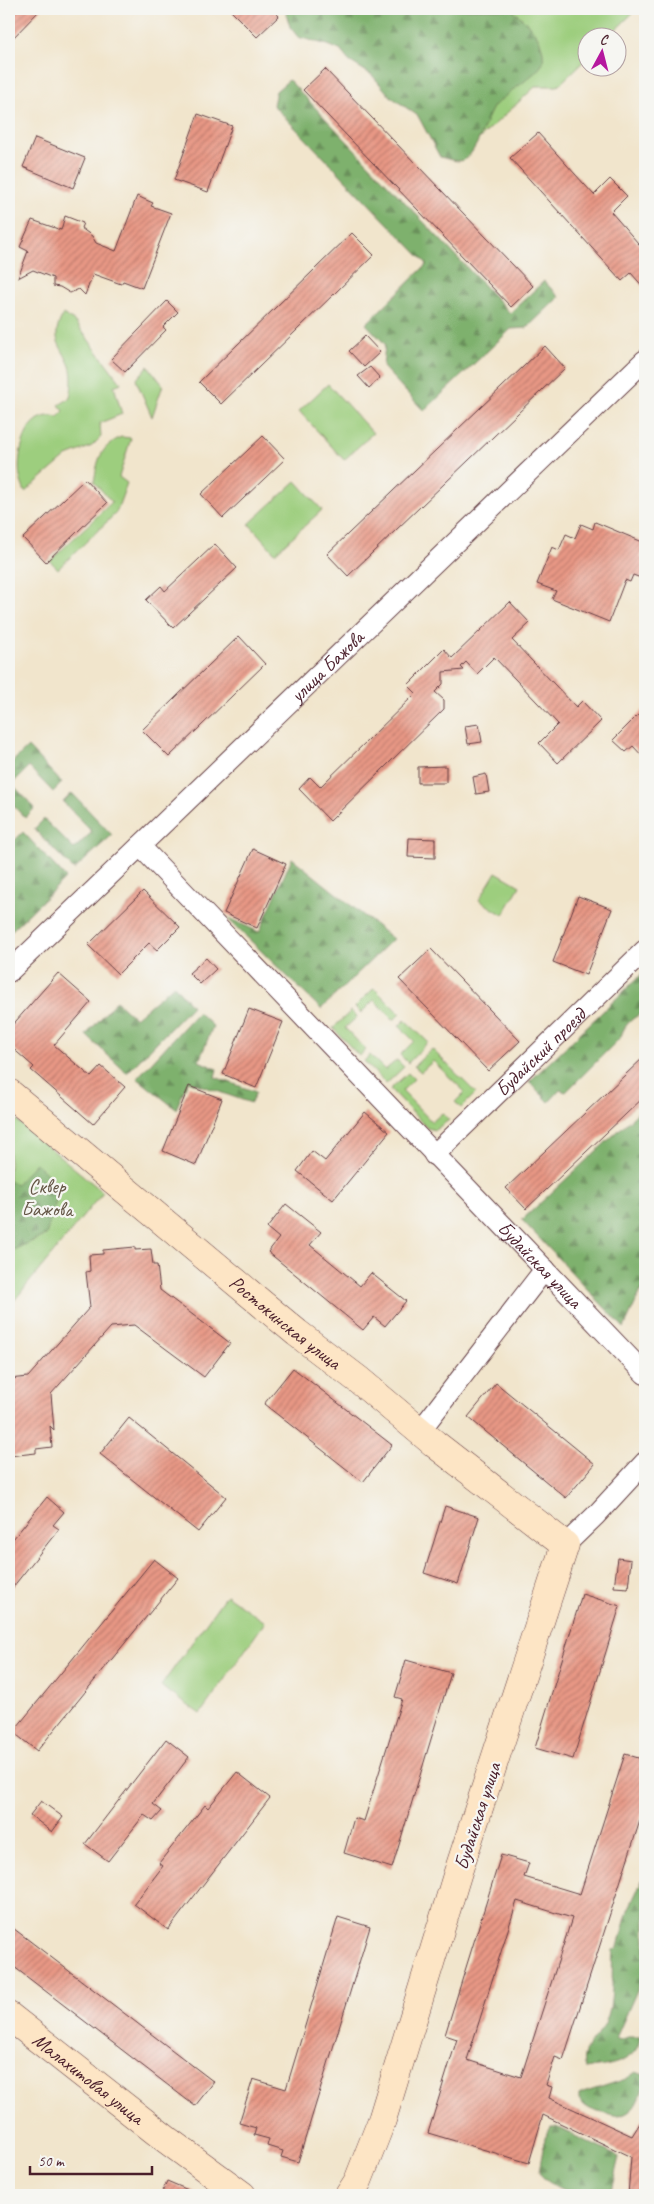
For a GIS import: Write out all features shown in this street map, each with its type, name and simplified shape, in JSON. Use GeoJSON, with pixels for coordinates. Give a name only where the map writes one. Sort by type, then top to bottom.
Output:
{"type":"FeatureCollection","features":[{"type":"Feature","properties":{"kind":"street","name":"улица Бажова"},"geometry":{"type":"LineString","coordinates":[[9,972],[645,360]]}},
{"type":"Feature","properties":{"kind":"street","name":"Будайская улица"},"geometry":{"type":"LineString","coordinates":[[140,846],[434,1156],[645,1374]]}},
{"type":"Feature","properties":{"kind":"street","name":"Будайский проезд"},"geometry":{"type":"LineString","coordinates":[[434,1156],[645,950]]}},
{"type":"Feature","properties":{"kind":"street","name":"Ростокинская улица"},"geometry":{"type":"LineString","coordinates":[[9,1093],[243,1290],[565,1545]]}},
{"type":"Feature","properties":{"kind":"street"},"geometry":{"type":"LineString","coordinates":[[420,1431],[545,1269]]}},
{"type":"Feature","properties":{"kind":"street","name":"Будайская улица"},"geometry":{"type":"LineString","coordinates":[[349,2195],[358,2181],[382,2120],[457,1875],[565,1545],[596,1516],[645,1462]]}},
{"type":"Feature","properties":{"kind":"street","name":"Малахитовая улица"},"geometry":{"type":"LineString","coordinates":[[9,2016],[167,2140],[242,2195]]}},
{"type":"Feature","properties":{"kind":"green space"},"geometry":{"type":"Polygon","coordinates":[[[285,9],[511,9],[534,32],[542,46],[543,62],[536,71],[495,105],[471,153],[465,159],[459,161],[452,160],[440,157],[418,116],[390,96],[372,75],[349,61],[340,50],[298,37],[290,27],[285,9]]]}},
{"type":"Feature","properties":{"kind":"green space"},"geometry":{"type":"Polygon","coordinates":[[[330,9],[627,9],[632,14],[617,28],[576,28],[576,69],[558,86],[536,86],[467,150],[330,9]]]}},
{"type":"Feature","properties":{"kind":"green space"},"geometry":{"type":"Polygon","coordinates":[[[289,80],[510,313],[544,281],[559,297],[527,328],[511,329],[424,411],[383,367],[385,344],[366,324],[427,264],[273,105],[276,91],[289,80]]]}},
{"type":"Feature","properties":{"kind":"green space"},"geometry":{"type":"Polygon","coordinates":[[[63,314],[75,322],[121,383],[114,386],[122,414],[100,423],[101,437],[92,446],[67,456],[25,492],[20,479],[19,468],[22,446],[26,435],[38,419],[47,416],[58,417],[64,411],[59,405],[70,398],[71,370],[57,336],[57,330],[63,314]]]}},
{"type":"Feature","properties":{"kind":"green space"},"geometry":{"type":"Polygon","coordinates":[[[148,366],[163,385],[152,417],[136,380],[148,366]]]}},
{"type":"Feature","properties":{"kind":"green space"},"geometry":{"type":"Polygon","coordinates":[[[328,384],[373,433],[344,460],[299,411],[328,384]]]}},
{"type":"Feature","properties":{"kind":"green space"},"geometry":{"type":"Polygon","coordinates":[[[121,437],[131,438],[119,477],[127,483],[116,513],[58,569],[50,561],[112,502],[94,482],[97,467],[104,450],[121,437]]]}},
{"type":"Feature","properties":{"kind":"green space"},"geometry":{"type":"Polygon","coordinates":[[[296,481],[322,510],[275,553],[249,524],[296,481]]]}},
{"type":"Feature","properties":{"kind":"green space"},"geometry":{"type":"Polygon","coordinates":[[[28,747],[62,783],[53,792],[29,767],[12,784],[35,808],[25,818],[9,801],[9,765],[28,747]]]}},
{"type":"Feature","properties":{"kind":"green space"},"geometry":{"type":"Polygon","coordinates":[[[72,793],[112,835],[74,870],[34,829],[44,819],[74,849],[92,832],[63,802],[72,793]]]}},
{"type":"Feature","properties":{"kind":"green space"},"geometry":{"type":"Polygon","coordinates":[[[23,832],[66,878],[9,933],[9,846],[23,832]]]}},
{"type":"Feature","properties":{"kind":"green space"},"geometry":{"type":"Polygon","coordinates":[[[292,858],[393,939],[321,1009],[226,917],[259,932],[292,858]]]}},
{"type":"Feature","properties":{"kind":"green space"},"geometry":{"type":"Polygon","coordinates":[[[496,872],[520,886],[503,915],[479,900],[496,872]]]}},
{"type":"Feature","properties":{"kind":"green space"},"geometry":{"type":"Polygon","coordinates":[[[645,971],[645,1013],[637,1016],[630,1022],[624,1029],[621,1037],[566,1092],[560,1090],[549,1102],[529,1082],[645,971]]]}},
{"type":"Feature","properties":{"kind":"green space"},"geometry":{"type":"Polygon","coordinates":[[[174,985],[192,1006],[127,1073],[86,1035],[116,1001],[135,1018],[174,985]]]}},
{"type":"Feature","properties":{"kind":"green space"},"geometry":{"type":"Polygon","coordinates":[[[374,988],[400,1014],[394,1020],[374,1000],[361,1013],[355,1007],[374,988]]]}},
{"type":"Feature","properties":{"kind":"green space"},"geometry":{"type":"Polygon","coordinates":[[[351,1011],[357,1017],[345,1028],[366,1050],[359,1056],[333,1028],[351,1011]]]}},
{"type":"Feature","properties":{"kind":"green space"},"geometry":{"type":"Polygon","coordinates":[[[198,1012],[213,1026],[199,1061],[217,1069],[215,1077],[256,1092],[251,1103],[188,1081],[176,1109],[137,1078],[198,1012]]]}},
{"type":"Feature","properties":{"kind":"green space"},"geometry":{"type":"Polygon","coordinates":[[[405,1020],[428,1042],[408,1063],[400,1055],[414,1041],[399,1026],[405,1020]]]}},
{"type":"Feature","properties":{"kind":"green space"},"geometry":{"type":"Polygon","coordinates":[[[432,1049],[476,1093],[461,1108],[455,1102],[465,1092],[433,1061],[421,1072],[414,1066],[432,1049]]]}},
{"type":"Feature","properties":{"kind":"green space"},"geometry":{"type":"Polygon","coordinates":[[[370,1055],[385,1070],[397,1060],[404,1067],[386,1084],[364,1061],[370,1055]]]}},
{"type":"Feature","properties":{"kind":"green space"},"geometry":{"type":"Polygon","coordinates":[[[408,1073],[414,1079],[402,1091],[432,1122],[442,1113],[449,1120],[435,1130],[427,1128],[390,1089],[408,1073]]]}},
{"type":"Feature","properties":{"kind":"green space"},"geometry":{"type":"Polygon","coordinates":[[[645,1106],[645,1282],[624,1328],[522,1220],[645,1106]]]}},
{"type":"Feature","properties":{"kind":"green space","name":"Сквер Бажова"},"geometry":{"type":"Polygon","coordinates":[[[9,1114],[103,1192],[9,1307],[9,1114]]]}},
{"type":"Feature","properties":{"kind":"green space"},"geometry":{"type":"Polygon","coordinates":[[[36,1163],[60,1187],[46,1235],[13,1250],[9,1262],[9,1180],[16,1184],[36,1163]]]}},
{"type":"Feature","properties":{"kind":"green space"},"geometry":{"type":"Polygon","coordinates":[[[226,1595],[265,1622],[200,1714],[161,1686],[226,1595]]]}},
{"type":"Feature","properties":{"kind":"green space"},"geometry":{"type":"Polygon","coordinates":[[[645,1874],[645,1972],[616,2038],[620,2040],[628,2037],[640,2037],[638,2046],[633,2053],[619,2062],[585,2069],[584,2055],[586,2050],[602,2030],[610,2007],[613,1950],[618,1947],[628,1910],[645,1874]]]}},
{"type":"Feature","properties":{"kind":"green space"},"geometry":{"type":"Polygon","coordinates":[[[636,2072],[644,2075],[643,2088],[635,2106],[625,2114],[614,2116],[596,2111],[587,2107],[579,2099],[579,2095],[583,2093],[626,2079],[636,2072]]]}},
{"type":"Feature","properties":{"kind":"green space"},"geometry":{"type":"Polygon","coordinates":[[[551,2127],[556,2127],[619,2157],[610,2195],[578,2195],[556,2186],[541,2175],[539,2171],[545,2138],[551,2127]]]}},
{"type":"Feature","properties":{"kind":"building"},"geometry":{"type":"Polygon","coordinates":[[[9,9],[41,9],[9,42],[9,9]]]}},
{"type":"Feature","properties":{"kind":"building"},"geometry":{"type":"Polygon","coordinates":[[[229,9],[272,9],[279,16],[257,37],[229,9]]]}},
{"type":"Feature","properties":{"kind":"building"},"geometry":{"type":"Polygon","coordinates":[[[325,69],[533,286],[511,307],[303,90],[325,69]]]}},
{"type":"Feature","properties":{"kind":"building"},"geometry":{"type":"Polygon","coordinates":[[[198,114],[232,126],[208,192],[174,180],[198,114]]]}},
{"type":"Feature","properties":{"kind":"building"},"geometry":{"type":"Polygon","coordinates":[[[538,133],[594,195],[610,179],[627,196],[611,212],[645,251],[645,289],[631,273],[622,281],[510,158],[538,133]]]}},
{"type":"Feature","properties":{"kind":"building"},"geometry":{"type":"Polygon","coordinates":[[[35,138],[85,158],[73,188],[23,167],[35,138]]]}},
{"type":"Feature","properties":{"kind":"building"},"geometry":{"type":"Polygon","coordinates":[[[137,196],[153,203],[151,206],[171,213],[142,288],[123,281],[121,284],[93,274],[85,295],[79,289],[70,293],[60,287],[53,286],[53,278],[33,270],[18,278],[28,251],[20,247],[32,220],[61,230],[65,216],[83,223],[81,228],[92,236],[96,243],[116,251],[137,196]]]}},
{"type":"Feature","properties":{"kind":"building"},"geometry":{"type":"Polygon","coordinates":[[[352,233],[374,255],[221,404],[199,382],[352,233]]]}},
{"type":"Feature","properties":{"kind":"building"},"geometry":{"type":"Polygon","coordinates":[[[167,301],[178,312],[163,327],[166,330],[125,372],[111,359],[167,301]]]}},
{"type":"Feature","properties":{"kind":"building"},"geometry":{"type":"Polygon","coordinates":[[[365,336],[380,352],[364,367],[349,351],[365,336]]]}},
{"type":"Feature","properties":{"kind":"building"},"geometry":{"type":"Polygon","coordinates":[[[545,346],[565,368],[348,576],[327,554],[545,346]]]}},
{"type":"Feature","properties":{"kind":"building"},"geometry":{"type":"Polygon","coordinates":[[[370,367],[380,378],[369,388],[358,376],[370,367]]]}},
{"type":"Feature","properties":{"kind":"building"},"geometry":{"type":"Polygon","coordinates":[[[263,436],[285,459],[223,518],[201,494],[263,436]]]}},
{"type":"Feature","properties":{"kind":"building"},"geometry":{"type":"Polygon","coordinates":[[[85,479],[107,503],[46,562],[23,538],[85,479]]]}},
{"type":"Feature","properties":{"kind":"building"},"geometry":{"type":"Polygon","coordinates":[[[595,522],[645,543],[641,558],[645,560],[645,568],[641,578],[633,575],[630,582],[625,580],[609,622],[552,599],[556,591],[537,584],[552,547],[559,550],[566,534],[575,538],[581,524],[593,529],[595,522]]]}},
{"type":"Feature","properties":{"kind":"building"},"geometry":{"type":"Polygon","coordinates":[[[215,544],[237,568],[173,628],[146,600],[161,586],[165,591],[215,544]]]}},
{"type":"Feature","properties":{"kind":"building"},"geometry":{"type":"Polygon","coordinates":[[[510,602],[530,623],[512,640],[576,707],[582,701],[601,721],[558,763],[539,743],[558,724],[494,657],[477,674],[466,662],[461,667],[464,670],[443,672],[443,684],[435,692],[444,700],[444,709],[330,821],[299,789],[310,777],[320,787],[416,693],[408,685],[444,649],[452,658],[510,602]]]}},
{"type":"Feature","properties":{"kind":"building"},"geometry":{"type":"Polygon","coordinates":[[[239,636],[265,664],[169,757],[142,730],[239,636]]]}},
{"type":"Feature","properties":{"kind":"building"},"geometry":{"type":"Polygon","coordinates":[[[645,708],[645,759],[633,746],[626,752],[613,740],[645,708]]]}},
{"type":"Feature","properties":{"kind":"building"},"geometry":{"type":"Polygon","coordinates":[[[479,724],[482,742],[468,744],[465,726],[479,724]]]}},
{"type":"Feature","properties":{"kind":"building"},"geometry":{"type":"Polygon","coordinates":[[[446,766],[446,783],[418,783],[418,767],[446,766]]]}},
{"type":"Feature","properties":{"kind":"building"},"geometry":{"type":"Polygon","coordinates":[[[486,774],[489,792],[476,794],[473,777],[486,774]]]}},
{"type":"Feature","properties":{"kind":"building"},"geometry":{"type":"Polygon","coordinates":[[[409,838],[435,839],[435,858],[408,857],[409,838]]]}},
{"type":"Feature","properties":{"kind":"building"},"geometry":{"type":"Polygon","coordinates":[[[253,849],[286,864],[257,928],[224,913],[253,849]]]}},
{"type":"Feature","properties":{"kind":"building"},"geometry":{"type":"Polygon","coordinates":[[[143,891],[180,927],[157,950],[149,943],[118,974],[88,945],[143,891]]]}},
{"type":"Feature","properties":{"kind":"building"},"geometry":{"type":"Polygon","coordinates":[[[578,896],[612,909],[586,975],[553,962],[578,896]]]}},
{"type":"Feature","properties":{"kind":"building"},"geometry":{"type":"Polygon","coordinates":[[[431,949],[520,1041],[488,1071],[399,979],[431,949]]]}},
{"type":"Feature","properties":{"kind":"building"},"geometry":{"type":"Polygon","coordinates":[[[206,958],[216,969],[200,984],[189,973],[206,958]]]}},
{"type":"Feature","properties":{"kind":"building"},"geometry":{"type":"Polygon","coordinates":[[[58,973],[91,1002],[54,1045],[91,1077],[101,1066],[125,1087],[93,1124],[31,1070],[34,1067],[9,1045],[9,1029],[58,973]]]}},
{"type":"Feature","properties":{"kind":"building"},"geometry":{"type":"Polygon","coordinates":[[[249,1009],[283,1022],[256,1088],[223,1074],[249,1009]]]}},
{"type":"Feature","properties":{"kind":"building"},"geometry":{"type":"Polygon","coordinates":[[[645,1056],[645,1096],[526,1209],[506,1188],[645,1056]]]}},
{"type":"Feature","properties":{"kind":"building"},"geometry":{"type":"Polygon","coordinates":[[[189,1086],[222,1099],[196,1165],[163,1151],[189,1086]]]}},
{"type":"Feature","properties":{"kind":"building"},"geometry":{"type":"Polygon","coordinates":[[[365,1112],[389,1132],[333,1200],[297,1171],[312,1151],[325,1161],[365,1112]]]}},
{"type":"Feature","properties":{"kind":"building"},"geometry":{"type":"Polygon","coordinates":[[[286,1204],[321,1232],[310,1245],[360,1286],[371,1273],[406,1301],[385,1326],[374,1317],[363,1330],[268,1252],[279,1238],[267,1228],[286,1204]]]}},
{"type":"Feature","properties":{"kind":"building"},"geometry":{"type":"Polygon","coordinates":[[[135,1247],[135,1250],[151,1249],[153,1265],[157,1265],[160,1290],[230,1343],[204,1377],[134,1325],[111,1327],[51,1394],[54,1430],[50,1426],[52,1447],[36,1449],[36,1453],[9,1456],[9,1379],[28,1377],[90,1307],[86,1272],[90,1271],[89,1255],[103,1254],[103,1250],[135,1247]]]}},
{"type":"Feature","properties":{"kind":"building"},"geometry":{"type":"Polygon","coordinates":[[[293,1368],[392,1445],[363,1482],[264,1404],[293,1368]]]}},
{"type":"Feature","properties":{"kind":"building"},"geometry":{"type":"Polygon","coordinates":[[[496,1383],[595,1464],[566,1498],[468,1417],[496,1383]]]}},
{"type":"Feature","properties":{"kind":"building"},"geometry":{"type":"Polygon","coordinates":[[[129,1418],[226,1497],[198,1532],[100,1454],[129,1418]]]}},
{"type":"Feature","properties":{"kind":"building"},"geometry":{"type":"Polygon","coordinates":[[[47,1497],[64,1512],[53,1525],[59,1529],[9,1592],[9,1544],[47,1497]]]}},
{"type":"Feature","properties":{"kind":"building"},"geometry":{"type":"Polygon","coordinates":[[[445,1506],[479,1517],[458,1584],[424,1573],[445,1506]]]}},
{"type":"Feature","properties":{"kind":"building"},"geometry":{"type":"Polygon","coordinates":[[[618,1558],[631,1560],[628,1588],[614,1587],[618,1558]]]}},
{"type":"Feature","properties":{"kind":"building"},"geometry":{"type":"Polygon","coordinates":[[[154,1559],[178,1578],[37,1751],[13,1732],[154,1559]]]}},
{"type":"Feature","properties":{"kind":"building"},"geometry":{"type":"Polygon","coordinates":[[[582,1594],[620,1606],[573,1759],[535,1748],[582,1594]]]}},
{"type":"Feature","properties":{"kind":"building"},"geometry":{"type":"Polygon","coordinates":[[[406,1660],[451,1673],[392,1868],[344,1853],[354,1818],[364,1821],[402,1699],[395,1697],[406,1660]]]}},
{"type":"Feature","properties":{"kind":"building"},"geometry":{"type":"Polygon","coordinates":[[[166,1739],[189,1757],[153,1804],[162,1811],[153,1821],[144,1815],[108,1861],[85,1844],[166,1739]]]}},
{"type":"Feature","properties":{"kind":"building"},"geometry":{"type":"Polygon","coordinates":[[[625,1754],[645,1760],[645,1805],[563,2060],[555,2057],[546,2085],[552,2087],[549,2098],[632,2136],[645,2115],[645,2195],[628,2195],[631,2157],[543,2115],[529,2163],[428,2133],[457,2039],[445,2035],[501,1855],[529,1863],[524,1877],[580,1894],[625,1754]],[[517,1901],[467,2060],[521,2077],[572,1918],[517,1901]]]}},
{"type":"Feature","properties":{"kind":"building"},"geometry":{"type":"Polygon","coordinates":[[[237,1772],[270,1798],[168,1930],[134,1904],[163,1866],[159,1863],[205,1805],[208,1808],[237,1772]]]}},
{"type":"Feature","properties":{"kind":"building"},"geometry":{"type":"Polygon","coordinates":[[[41,1801],[63,1817],[52,1832],[30,1815],[41,1801]]]}},
{"type":"Feature","properties":{"kind":"building"},"geometry":{"type":"Polygon","coordinates":[[[338,1917],[370,1927],[298,2162],[281,2157],[283,2151],[267,2146],[269,2139],[254,2135],[256,2128],[239,2123],[253,2079],[286,2089],[338,1917]]]}},
{"type":"Feature","properties":{"kind":"building"},"geometry":{"type":"Polygon","coordinates":[[[9,1925],[214,2082],[195,2106],[9,1963],[9,1925]]]}},
{"type":"Feature","properties":{"kind":"building"},"geometry":{"type":"Polygon","coordinates":[[[167,2181],[200,2195],[161,2195],[167,2181]]]}}]}
